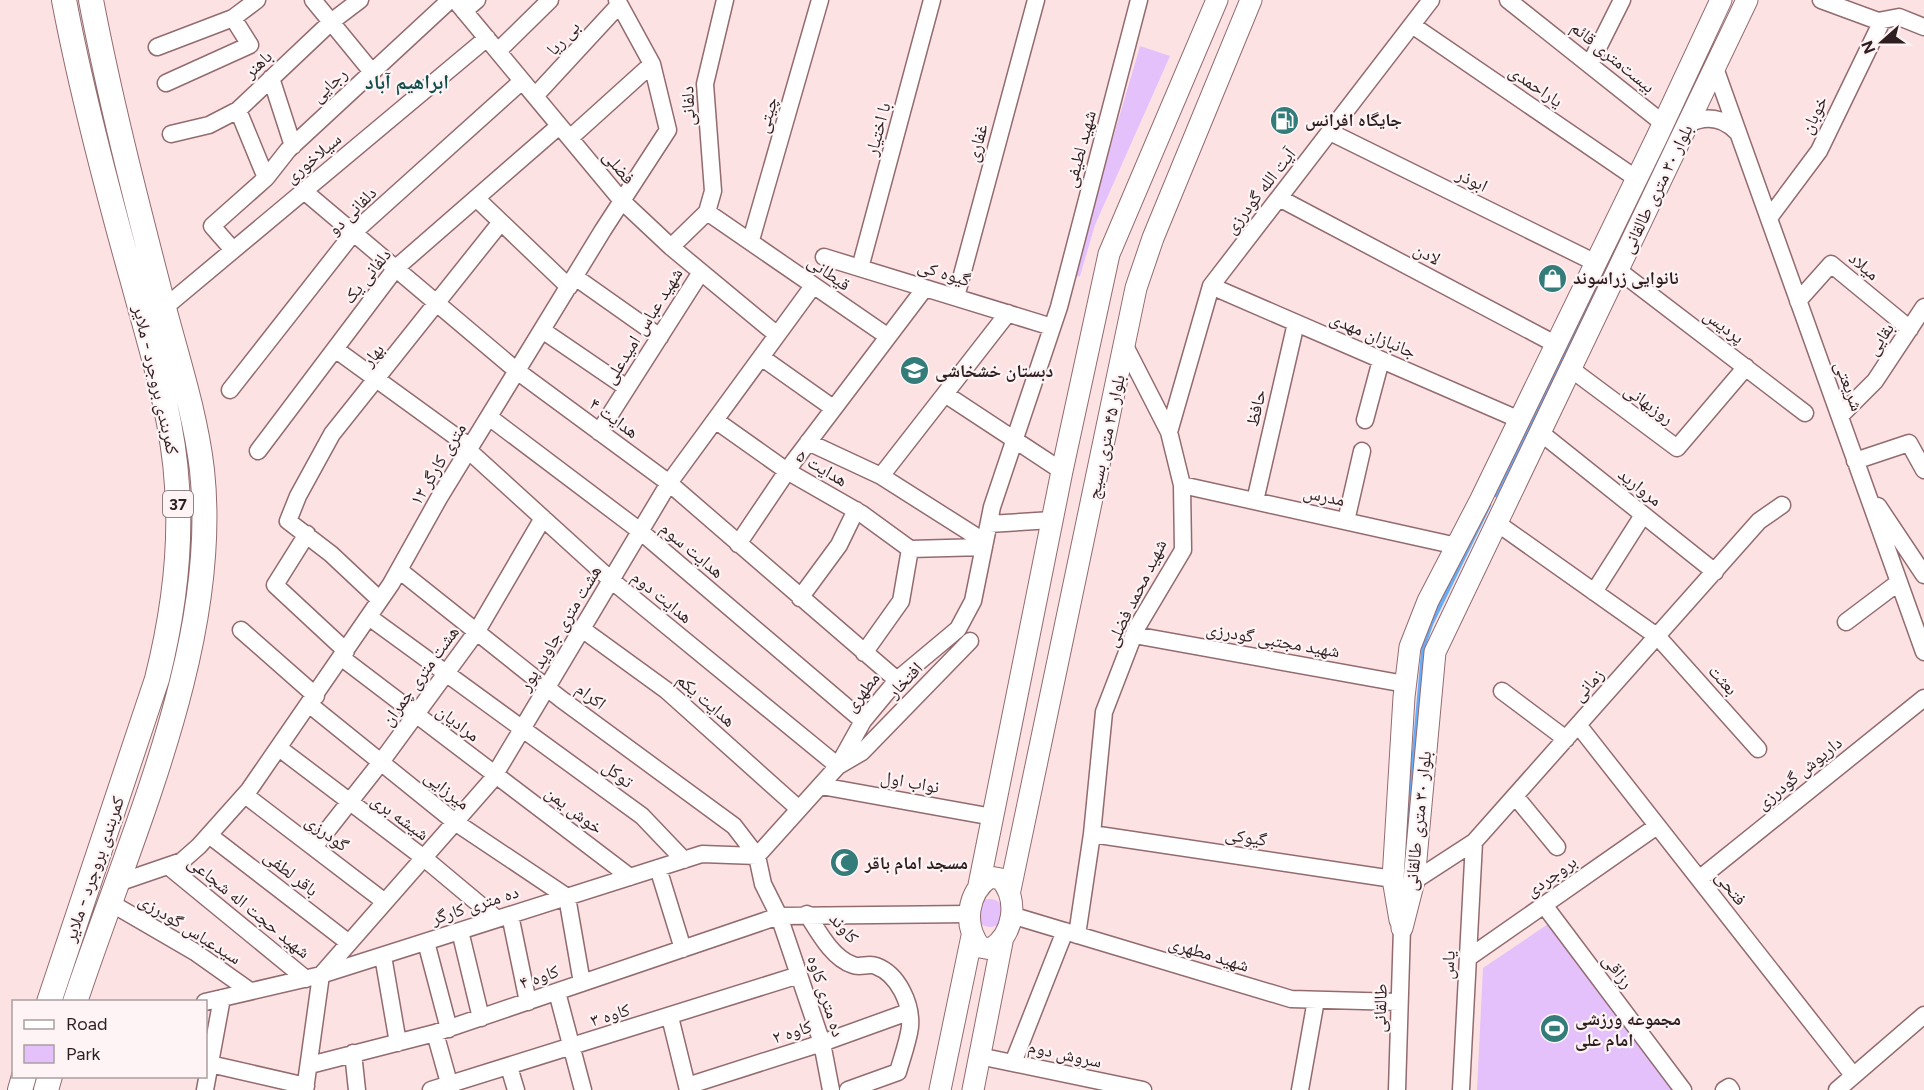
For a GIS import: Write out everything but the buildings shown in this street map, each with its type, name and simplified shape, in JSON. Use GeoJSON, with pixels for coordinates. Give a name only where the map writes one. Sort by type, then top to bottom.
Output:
{"type":"FeatureCollection","features":[{"type":"Feature","properties":{"kind":"highway","name":"کمربندی بروجرد - ملایر"},"geometry":{"type":"LineString","coordinates":[[50,1000],[157,679],[170,629],[177,554],[178,487],[168,417],[87,110],[63,0]]}},
{"type":"Feature","properties":{"kind":"highway","name":"کمربندی بروجرد - ملایر"},"geometry":{"type":"LineString","coordinates":[[76,1000],[185,673],[201,575],[202,472],[185,383],[112,104],[91,0]]}},
{"type":"Feature","properties":{"kind":"main road","name":"بلوار ۴۵ متری بسیج"},"geometry":{"type":"LineString","coordinates":[[970,915],[972,901],[979,885],[1062,471],[1109,254],[1217,0]]}},
{"type":"Feature","properties":{"kind":"main road","name":"بلوار ۴۵ متری بسیج"},"geometry":{"type":"LineString","coordinates":[[1011,915],[1010,890],[1136,288],[1147,254],[1251,0]]}},
{"type":"Feature","properties":{"kind":"main road","name":"بلوار ۳۰ متری طالقانی"},"geometry":{"type":"LineString","coordinates":[[1401,928],[1404,880],[1406,684],[1410,647],[1428,601],[1557,345],[1721,0]]}},
{"type":"Feature","properties":{"kind":"main road","name":"بلوار ۳۰ متری طالقانی"},"geometry":{"type":"LineString","coordinates":[[1404,880],[1435,652],[1453,610],[1497,523],[1747,0]]}},
{"type":"Feature","properties":{"kind":"main road"},"geometry":{"type":"LineString","coordinates":[[1694,58],[1715,68]]}},
{"type":"Feature","properties":{"kind":"main road"},"geometry":{"type":"LineString","coordinates":[[1664,124],[1685,129]]}},
{"type":"Feature","properties":{"kind":"main road"},"geometry":{"type":"LineString","coordinates":[[979,885],[990,877],[1001,879],[1010,890]]}},
{"type":"Feature","properties":{"kind":"main road"},"geometry":{"type":"LineString","coordinates":[[940,1090],[972,936],[970,915]]}},
{"type":"Feature","properties":{"kind":"main road"},"geometry":{"type":"LineString","coordinates":[[973,1090],[1002,942],[1011,915]]}},
{"type":"Feature","properties":{"kind":"main road"},"geometry":{"type":"LineString","coordinates":[[972,936],[980,947],[991,949],[1002,942]]}},
{"type":"Feature","properties":{"kind":"street"},"geometry":{"type":"LineString","coordinates":[[157,47],[233,18],[257,0]]}},
{"type":"Feature","properties":{"kind":"street"},"geometry":{"type":"LineString","coordinates":[[313,0],[372,72]]}},
{"type":"Feature","properties":{"kind":"street","name":"باهنر"},"geometry":{"type":"LineString","coordinates":[[171,134],[209,125],[238,110],[331,22],[360,0]]}},
{"type":"Feature","properties":{"kind":"street","name":"رجایی"},"geometry":{"type":"LineString","coordinates":[[233,250],[212,225],[266,178],[292,146],[450,0]]}},
{"type":"Feature","properties":{"kind":"street","name":"سیلاخوری"},"geometry":{"type":"LineString","coordinates":[[164,308],[304,191],[550,0]]}},
{"type":"Feature","properties":{"kind":"street","name":"دلفانی"},"geometry":{"type":"LineString","coordinates":[[706,212],[713,191],[705,84],[725,0]]}},
{"type":"Feature","properties":{"kind":"street","name":"چیتی"},"geometry":{"type":"LineString","coordinates":[[751,240],[820,0]]}},
{"type":"Feature","properties":{"kind":"street","name":"با اختیار"},"geometry":{"type":"LineString","coordinates":[[860,268],[932,0]]}},
{"type":"Feature","properties":{"kind":"street","name":"غفاری"},"geometry":{"type":"LineString","coordinates":[[956,297],[1036,0]]}},
{"type":"Feature","properties":{"kind":"street","name":"شهید لطیفی"},"geometry":{"type":"LineString","coordinates":[[1059,308],[1139,0]]}},
{"type":"Feature","properties":{"kind":"street","name":"آیت الله گودرزی"},"geometry":{"type":"LineString","coordinates":[[1169,432],[1211,286],[1431,0]]}},
{"type":"Feature","properties":{"kind":"street","name":"بیست‌متری قائم"},"geometry":{"type":"LineString","coordinates":[[1508,0],[1664,124]]}},
{"type":"Feature","properties":{"kind":"street"},"geometry":{"type":"LineString","coordinates":[[1590,64],[1622,0]]}},
{"type":"Feature","properties":{"kind":"street"},"geometry":{"type":"LineString","coordinates":[[1821,0],[1881,21],[1899,17],[1924,27]]}},
{"type":"Feature","properties":{"kind":"street","name":"۱۲ متری کارگر"},"geometry":{"type":"LineString","coordinates":[[112,893],[182,861],[245,795],[313,700],[380,600],[469,449],[668,130],[652,64],[618,3]]}},
{"type":"Feature","properties":{"kind":"street","name":"بی ریا"},"geometry":{"type":"LineString","coordinates":[[535,96],[618,3]]}},
{"type":"Feature","properties":{"kind":"street","name":"فضلی"},"geometry":{"type":"LineString","coordinates":[[466,4],[492,45],[622,201],[670,247],[776,334]]}},
{"type":"Feature","properties":{"kind":"street"},"geometry":{"type":"LineString","coordinates":[[166,83],[250,45],[233,18]]}},
{"type":"Feature","properties":{"kind":"street","name":"خوبان"},"geometry":{"type":"LineString","coordinates":[[1769,218],[1819,151],[1881,21]]}},
{"type":"Feature","properties":{"kind":"street","name":"یاراحمدی"},"geometry":{"type":"LineString","coordinates":[[1412,25],[1637,179]]}},
{"type":"Feature","properties":{"kind":"street","name":"دلفانی یک"},"geometry":{"type":"LineString","coordinates":[[258,452],[396,268],[476,198],[652,64]]}},
{"type":"Feature","properties":{"kind":"street","name":"شریعتی"},"geometry":{"type":"LineString","coordinates":[[1715,68],[1924,652]]}},
{"type":"Feature","properties":{"kind":"street"},"geometry":{"type":"LineString","coordinates":[[272,78],[292,146]]}},
{"type":"Feature","properties":{"kind":"street","name":"دلفانی دو"},"geometry":{"type":"LineString","coordinates":[[230,390],[354,232],[522,81]]}},
{"type":"Feature","properties":{"kind":"street"},"geometry":{"type":"LineString","coordinates":[[238,110],[266,178]]}},
{"type":"Feature","properties":{"kind":"street"},"geometry":{"type":"LineString","coordinates":[[1685,129],[1712,118],[1726,123],[1738,133]]}},
{"type":"Feature","properties":{"kind":"street","name":"ابوذر"},"geometry":{"type":"LineString","coordinates":[[1330,132],[1596,263]]}},
{"type":"Feature","properties":{"kind":"street","name":"هدایت ۴"},"geometry":{"type":"LineString","coordinates":[[304,191],[517,371],[669,483],[897,680]]}},
{"type":"Feature","properties":{"kind":"street"},"geometry":{"type":"LineString","coordinates":[[476,198],[572,282],[660,337]]}},
{"type":"Feature","properties":{"kind":"street","name":"لادن"},"geometry":{"type":"LineString","coordinates":[[1279,198],[1557,345]]}},
{"type":"Feature","properties":{"kind":"street"},"geometry":{"type":"LineString","coordinates":[[670,247],[706,212]]}},
{"type":"Feature","properties":{"kind":"street","name":"قیطانی"},"geometry":{"type":"LineString","coordinates":[[706,212],[751,240],[813,286],[887,336]]}},
{"type":"Feature","properties":{"kind":"street","name":"بهار"},"geometry":{"type":"LineString","coordinates":[[308,534],[288,521],[298,496],[332,435],[378,380],[501,222]]}},
{"type":"Feature","properties":{"kind":"street","name":"گیوه کی"},"geometry":{"type":"LineString","coordinates":[[824,257],[1052,327]]}},
{"type":"Feature","properties":{"kind":"street","name":"میلاد"},"geometry":{"type":"LineString","coordinates":[[1798,302],[1831,264],[1910,330]]}},
{"type":"Feature","properties":{"kind":"street","name":"پردیس"},"geometry":{"type":"LineString","coordinates":[[1618,270],[1805,413]]}},
{"type":"Feature","properties":{"kind":"street","name":"شهید عباس امیدعلی"},"geometry":{"type":"LineString","coordinates":[[599,432],[701,272]]}},
{"type":"Feature","properties":{"kind":"street","name":"هشت متری جاوید پور"},"geometry":{"type":"LineString","coordinates":[[313,977],[349,943],[495,774],[669,483],[813,286]]}},
{"type":"Feature","properties":{"kind":"street","name":"جانبازان مهدی"},"geometry":{"type":"LineString","coordinates":[[1211,286],[1520,420]]}},
{"type":"Feature","properties":{"kind":"street"},"geometry":{"type":"LineString","coordinates":[[738,544],[808,442],[925,288]]}},
{"type":"Feature","properties":{"kind":"street","name":"بقایی"},"geometry":{"type":"LineString","coordinates":[[1840,416],[1875,381],[1924,307]]}},
{"type":"Feature","properties":{"kind":"street","name":"مطهری"},"geometry":{"type":"LineString","coordinates":[[757,856],[838,766],[862,721],[897,680],[958,629],[973,601],[992,507],[1059,308]]}},
{"type":"Feature","properties":{"kind":"street"},"geometry":{"type":"LineString","coordinates":[[881,476],[1008,313]]}},
{"type":"Feature","properties":{"kind":"street","name":"حافظ"},"geometry":{"type":"LineString","coordinates":[[1255,501],[1296,323]]}},
{"type":"Feature","properties":{"kind":"street"},"geometry":{"type":"LineString","coordinates":[[542,330],[627,388]]}},
{"type":"Feature","properties":{"kind":"street","name":"شهید محمد فضلی"},"geometry":{"type":"LineString","coordinates":[[1013,1063],[1071,933],[1092,834],[1104,712],[1134,634],[1183,550],[1182,485],[1169,432],[1125,346]]}},
{"type":"Feature","properties":{"kind":"street","name":"هدایت دوم"},"geometry":{"type":"LineString","coordinates":[[335,349],[469,449],[611,580],[838,766]]}},
{"type":"Feature","properties":{"kind":"street"},"geometry":{"type":"LineString","coordinates":[[761,357],[833,408]]}},
{"type":"Feature","properties":{"kind":"street"},"geometry":{"type":"LineString","coordinates":[[1365,420],[1381,360]]}},
{"type":"Feature","properties":{"kind":"street","name":"روزبهانی"},"geometry":{"type":"LineString","coordinates":[[1571,369],[1677,448],[1746,367]]}},
{"type":"Feature","properties":{"kind":"street"},"geometry":{"type":"LineString","coordinates":[[945,394],[1016,438],[1062,471]]}},
{"type":"Feature","properties":{"kind":"street","name":"هدایت سوم"},"geometry":{"type":"LineString","coordinates":[[489,417],[640,531],[862,721]]}},
{"type":"Feature","properties":{"kind":"street","name":"هدایت ۵"},"geometry":{"type":"LineString","coordinates":[[715,420],[787,471],[856,510],[910,549]]}},
{"type":"Feature","properties":{"kind":"street","name":"مروارید"},"geometry":{"type":"LineString","coordinates":[[1540,433],[1716,572]]}},
{"type":"Feature","properties":{"kind":"street"},"geometry":{"type":"LineString","coordinates":[[808,442],[881,476],[985,545]]}},
{"type":"Feature","properties":{"kind":"street"},"geometry":{"type":"LineString","coordinates":[[1856,461],[1909,443],[1924,470]]}},
{"type":"Feature","properties":{"kind":"street"},"geometry":{"type":"LineString","coordinates":[[1346,521],[1362,451]]}},
{"type":"Feature","properties":{"kind":"street"},"geometry":{"type":"LineString","coordinates":[[1862,480],[1924,575]]}},
{"type":"Feature","properties":{"kind":"street","name":"مدرس"},"geometry":{"type":"LineString","coordinates":[[1182,485],[1457,546]]}},
{"type":"Feature","properties":{"kind":"street","name":"زمانی"},"geometry":{"type":"LineString","coordinates":[[1404,880],[1474,842],[1658,638],[1759,520],[1782,505]]}},
{"type":"Feature","properties":{"kind":"street"},"geometry":{"type":"LineString","coordinates":[[800,598],[839,545],[856,510]]}},
{"type":"Feature","properties":{"kind":"street"},"geometry":{"type":"LineString","coordinates":[[1594,592],[1643,514]]}},
{"type":"Feature","properties":{"kind":"street","name":"هشت متری چمران"},"geometry":{"type":"LineString","coordinates":[[314,847],[416,716],[477,631],[543,518]]}},
{"type":"Feature","properties":{"kind":"street"},"geometry":{"type":"LineString","coordinates":[[988,524],[1052,520]]}},
{"type":"Feature","properties":{"kind":"street","name":"بعثت"},"geometry":{"type":"LineString","coordinates":[[1497,523],[1658,638],[1758,749]]}},
{"type":"Feature","properties":{"kind":"street"},"geometry":{"type":"LineString","coordinates":[[308,534],[380,600]]}},
{"type":"Feature","properties":{"kind":"street","name":"مرادیان"},"geometry":{"type":"LineString","coordinates":[[308,534],[275,585],[344,654],[416,716],[495,774]]}},
{"type":"Feature","properties":{"kind":"street"},"geometry":{"type":"LineString","coordinates":[[864,653],[901,601],[910,549],[985,545]]}},
{"type":"Feature","properties":{"kind":"street","name":"اکرام"},"geometry":{"type":"LineString","coordinates":[[399,570],[734,826],[757,856]]}},
{"type":"Feature","properties":{"kind":"street"},"geometry":{"type":"LineString","coordinates":[[1846,622],[1899,582]]}},
{"type":"Feature","properties":{"kind":"street","name":"توکل"},"geometry":{"type":"LineString","coordinates":[[369,616],[642,816],[684,860]]}},
{"type":"Feature","properties":{"kind":"street","name":"هدایت یکم"},"geometry":{"type":"LineString","coordinates":[[582,629],[666,690],[799,809]]}},
{"type":"Feature","properties":{"kind":"street","name":"میرزایی"},"geometry":{"type":"LineString","coordinates":[[241,630],[381,762],[455,822],[567,897]]}},
{"type":"Feature","properties":{"kind":"street","name":"شهید مجتبی گودرزی"},"geometry":{"type":"LineString","coordinates":[[1134,634],[1406,684]]}},
{"type":"Feature","properties":{"kind":"street","name":"افتخار"},"geometry":{"type":"LineString","coordinates":[[838,766],[862,753],[970,641]]}},
{"type":"Feature","properties":{"kind":"street"},"geometry":{"type":"LineString","coordinates":[[1502,691],[1566,739]]}},
{"type":"Feature","properties":{"kind":"street","name":"داریوش گودرزی"},"geometry":{"type":"LineString","coordinates":[[1699,879],[1924,698]]}},
{"type":"Feature","properties":{"kind":"street","name":"فتحی"},"geometry":{"type":"LineString","coordinates":[[1578,726],[1853,1075]]}},
{"type":"Feature","properties":{"kind":"street","name":"شیشه بری"},"geometry":{"type":"LineString","coordinates":[[279,748],[503,917]]}},
{"type":"Feature","properties":{"kind":"street","name":"خوش یمن"},"geometry":{"type":"LineString","coordinates":[[495,774],[630,877]]}},
{"type":"Feature","properties":{"kind":"street","name":"نواب اول"},"geometry":{"type":"LineString","coordinates":[[821,786],[993,817]]}},
{"type":"Feature","properties":{"kind":"street","name":"گودرزی"},"geometry":{"type":"LineString","coordinates":[[245,795],[385,902]]}},
{"type":"Feature","properties":{"kind":"street"},"geometry":{"type":"LineString","coordinates":[[1515,796],[1557,847]]}},
{"type":"Feature","properties":{"kind":"street","name":"بروجردی"},"geometry":{"type":"LineString","coordinates":[[1468,958],[1657,826]]}},
{"type":"Feature","properties":{"kind":"street","name":"گیوکی"},"geometry":{"type":"LineString","coordinates":[[1092,834],[1404,880]]}},
{"type":"Feature","properties":{"kind":"street","name":"باقر لطفی"},"geometry":{"type":"LineString","coordinates":[[209,835],[349,943]]}},
{"type":"Feature","properties":{"kind":"street","name":"یاس"},"geometry":{"type":"LineString","coordinates":[[1461,1090],[1474,842]]}},
{"type":"Feature","properties":{"kind":"street","name":"ده متری کارگر"},"geometry":{"type":"LineString","coordinates":[[207,1002],[313,977],[702,854],[757,856]]}},
{"type":"Feature","properties":{"kind":"street"},"geometry":{"type":"LineString","coordinates":[[757,856],[763,884],[779,916],[807,914],[970,915]]}},
{"type":"Feature","properties":{"kind":"street","name":"شهید حجت اله شجاعی"},"geometry":{"type":"LineString","coordinates":[[168,866],[313,977]]}},
{"type":"Feature","properties":{"kind":"street"},"geometry":{"type":"LineString","coordinates":[[658,868],[683,949]]}},
{"type":"Feature","properties":{"kind":"street","name":"سیدعباس گودرزی"},"geometry":{"type":"LineString","coordinates":[[112,893],[250,991]]}},
{"type":"Feature","properties":{"kind":"street"},"geometry":{"type":"LineString","coordinates":[[567,897],[582,983]]}},
{"type":"Feature","properties":{"kind":"street","name":"رزاقی"},"geometry":{"type":"LineString","coordinates":[[1544,905],[1683,1090]]}},
{"type":"Feature","properties":{"kind":"street","name":"کاوند"},"geometry":{"type":"LineString","coordinates":[[807,914],[824,941],[847,962],[855,966],[874,965],[897,981],[905,998],[910,1026],[898,1072],[848,1090]]}},
{"type":"Feature","properties":{"kind":"street","name":"شهید مطهری"},"geometry":{"type":"LineString","coordinates":[[1011,915],[1291,999],[1399,1002]]}},
{"type":"Feature","properties":{"kind":"street","name":"کاوه ۴"},"geometry":{"type":"LineString","coordinates":[[310,1065],[442,1031],[779,916]]}},
{"type":"Feature","properties":{"kind":"street","name":"ده متری کاوه"},"geometry":{"type":"LineString","coordinates":[[779,916],[822,1043],[831,1090]]}},
{"type":"Feature","properties":{"kind":"street"},"geometry":{"type":"LineString","coordinates":[[503,917],[528,1002]]}},
{"type":"Feature","properties":{"kind":"street","name":"طالقانی"},"geometry":{"type":"LineString","coordinates":[[1397,1090],[1401,928]]}},
{"type":"Feature","properties":{"kind":"street"},"geometry":{"type":"LineString","coordinates":[[460,931],[481,1018]]}},
{"type":"Feature","properties":{"kind":"street"},"geometry":{"type":"LineString","coordinates":[[426,942],[450,1087]]}},
{"type":"Feature","properties":{"kind":"street"},"geometry":{"type":"LineString","coordinates":[[382,956],[398,1043]]}},
{"type":"Feature","properties":{"kind":"street","name":"کاوه ۳"},"geometry":{"type":"LineString","coordinates":[[431,1090],[450,1087],[799,975]]}},
{"type":"Feature","properties":{"kind":"street"},"geometry":{"type":"LineString","coordinates":[[210,1064],[306,1088],[310,1065],[313,977]]}},
{"type":"Feature","properties":{"kind":"street"},"geometry":{"type":"LineString","coordinates":[[557,992],[583,1090]]}},
{"type":"Feature","properties":{"kind":"street"},"geometry":{"type":"LineString","coordinates":[[205,1090],[222,998]]}},
{"type":"Feature","properties":{"kind":"street"},"geometry":{"type":"LineString","coordinates":[[1300,1090],[1316,1000]]}},
{"type":"Feature","properties":{"kind":"street","name":"کاوه ۲"},"geometry":{"type":"LineString","coordinates":[[687,1088],[822,1043],[908,1011]]}},
{"type":"Feature","properties":{"kind":"street"},"geometry":{"type":"LineString","coordinates":[[1837,1090],[1924,1015]]}},
{"type":"Feature","properties":{"kind":"street"},"geometry":{"type":"LineString","coordinates":[[670,1017],[687,1088]]}},
{"type":"Feature","properties":{"kind":"street"},"geometry":{"type":"LineString","coordinates":[[353,1053],[357,1090]]}},
{"type":"Feature","properties":{"kind":"street","name":"سروش دوم"},"geometry":{"type":"LineString","coordinates":[[979,1056],[1107,1086],[1143,1090]]}},
{"type":"Feature","properties":{"kind":"street"},"geometry":{"type":"LineString","coordinates":[[509,1067],[516,1090]]}},
{"type":"Feature","properties":{"kind":"street"},"geometry":{"type":"LineString","coordinates":[[1724,1090],[1729,1087],[1731,1090]]}},
{"type":"Feature","properties":{"kind":"green space"},"geometry":{"type":"Polygon","coordinates":[[[1140,46],[1170,56],[1095,225],[1080,276],[1072,278],[1140,46]]]}},
{"type":"Feature","properties":{"kind":"green space"},"geometry":{"type":"Polygon","coordinates":[[[990,899],[1000,903],[1004,913],[1000,923],[990,927],[980,923],[976,913],[980,903],[990,899]]]}},
{"type":"Feature","properties":{"kind":"green space","name":"مجموعه ورزشی امام علی"},"geometry":{"type":"Polygon","coordinates":[[[1548,924],[1673,1090],[1477,1090],[1483,968],[1548,924]]]}},
{"type":"Feature","properties":{"kind":"waterway"},"geometry":{"type":"LineString","coordinates":[[1495,495],[1633,215]]}},
{"type":"Feature","properties":{"kind":"waterway"},"geometry":{"type":"LineString","coordinates":[[1405,856],[1424,644],[1431,624],[1489,505]]}},
{"type":"Feature","properties":{"kind":"place","name":"جایگاه افرانس"},"geometry":{"type":"Point","coordinates":[1284,120]}},
{"type":"Feature","properties":{"kind":"place","name":"نانوایی زراسوند"},"geometry":{"type":"Point","coordinates":[1552,278]}},
{"type":"Feature","properties":{"kind":"place","name":"دبستان خشخاشی"},"geometry":{"type":"Point","coordinates":[914,371]}},
{"type":"Feature","properties":{"kind":"place","name":"مسجد امام باقر"},"geometry":{"type":"Point","coordinates":[844,863]}},
{"type":"Feature","properties":{"kind":"place","name":"مجموعه ورزشی امام علی"},"geometry":{"type":"Point","coordinates":[1554,1029]}},
{"type":"Feature","properties":{"kind":"district","name":"ابراهیم آباد"},"geometry":{"type":"Point","coordinates":[407,82]}}]}
